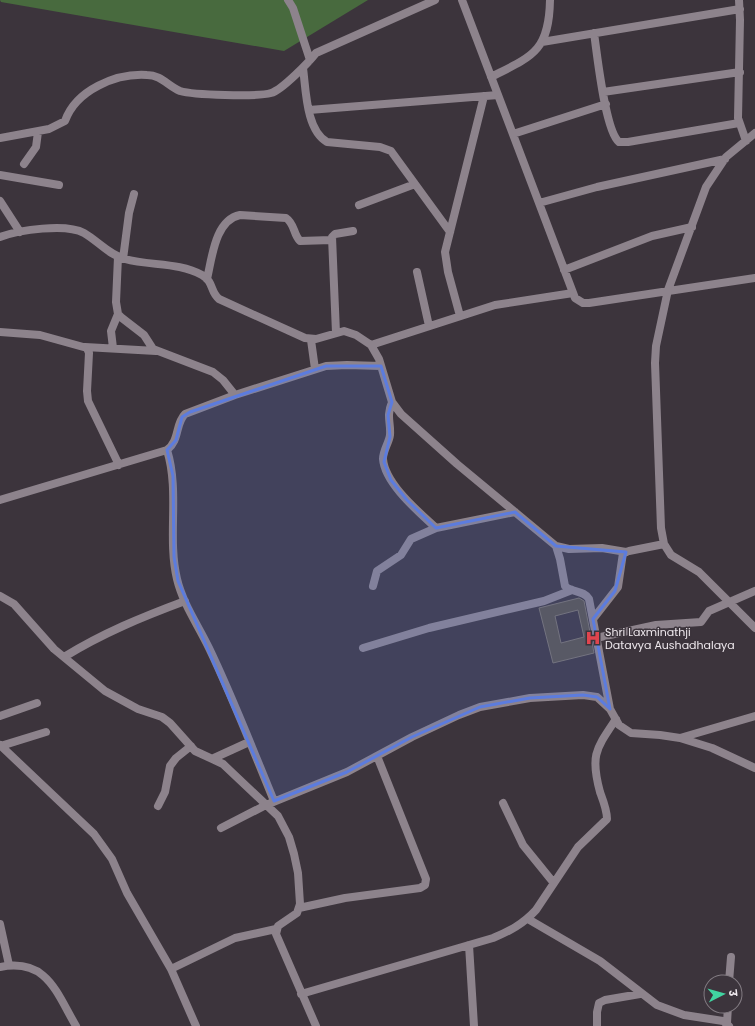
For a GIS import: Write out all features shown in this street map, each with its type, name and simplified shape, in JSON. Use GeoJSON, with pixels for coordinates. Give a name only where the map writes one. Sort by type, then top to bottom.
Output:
{"type":"FeatureCollection","features":[{"type":"Feature","properties":{"kind":"street"},"geometry":{"type":"LineString","coordinates":[[288,0],[293,8],[310,60]]}},
{"type":"Feature","properties":{"kind":"street"},"geometry":{"type":"LineString","coordinates":[[0,138],[50,129],[65,121],[68,110],[78,100],[102,83],[121,78],[148,74],[162,79],[181,91],[249,94],[272,93],[303,68],[316,53],[435,0]]}},
{"type":"Feature","properties":{"kind":"street"},"geometry":{"type":"LineString","coordinates":[[462,0],[564,270],[573,293],[579,301],[589,303],[755,278]]}},
{"type":"Feature","properties":{"kind":"street"},"geometry":{"type":"LineString","coordinates":[[491,77],[531,55],[542,42],[547,32],[550,0]]}},
{"type":"Feature","properties":{"kind":"street"},"geometry":{"type":"LineString","coordinates":[[739,0],[739,123],[746,141]]}},
{"type":"Feature","properties":{"kind":"street"},"geometry":{"type":"LineString","coordinates":[[542,42],[740,9]]}},
{"type":"Feature","properties":{"kind":"street"},"geometry":{"type":"LineString","coordinates":[[594,33],[603,92],[616,140],[622,142],[739,123]]}},
{"type":"Feature","properties":{"kind":"street"},"geometry":{"type":"LineString","coordinates":[[303,68],[309,110],[313,125],[320,138],[327,142],[387,148],[395,156],[450,232]]}},
{"type":"Feature","properties":{"kind":"street"},"geometry":{"type":"LineString","coordinates":[[603,92],[740,72]]}},
{"type":"Feature","properties":{"kind":"street"},"geometry":{"type":"LineString","coordinates":[[309,110],[498,95]]}},
{"type":"Feature","properties":{"kind":"street"},"geometry":{"type":"LineString","coordinates":[[460,316],[445,258],[450,232],[460,200],[484,96]]}},
{"type":"Feature","properties":{"kind":"street"},"geometry":{"type":"LineString","coordinates":[[513,134],[606,104]]}},
{"type":"Feature","properties":{"kind":"street"},"geometry":{"type":"LineString","coordinates":[[24,164],[36,147],[38,132]]}},
{"type":"Feature","properties":{"kind":"street"},"geometry":{"type":"LineString","coordinates":[[755,133],[725,159],[706,187],[668,290],[656,346],[655,363],[662,528],[664,544],[671,554],[699,572],[729,604],[755,628]]}},
{"type":"Feature","properties":{"kind":"street"},"geometry":{"type":"LineString","coordinates":[[539,203],[597,187],[725,159]]}},
{"type":"Feature","properties":{"kind":"street"},"geometry":{"type":"LineString","coordinates":[[0,175],[59,185]]}},
{"type":"Feature","properties":{"kind":"street"},"geometry":{"type":"LineString","coordinates":[[360,205],[415,184]]}},
{"type":"Feature","properties":{"kind":"street"},"geometry":{"type":"LineString","coordinates":[[113,348],[111,331],[118,314],[116,302],[120,258],[134,194]]}},
{"type":"Feature","properties":{"kind":"street"},"geometry":{"type":"LineString","coordinates":[[0,201],[20,232]]}},
{"type":"Feature","properties":{"kind":"street"},"geometry":{"type":"LineString","coordinates":[[207,279],[220,231],[234,216],[286,218],[293,224],[296,237],[300,241],[331,240]]}},
{"type":"Feature","properties":{"kind":"street"},"geometry":{"type":"LineString","coordinates":[[564,270],[652,236],[692,227]]}},
{"type":"Feature","properties":{"kind":"street"},"geometry":{"type":"LineString","coordinates":[[0,237],[20,232],[58,229],[76,230],[84,233],[120,258],[186,269],[207,279],[219,299],[297,335],[311,340],[336,333],[351,332],[371,345],[375,350],[392,402],[407,420],[457,464],[556,546],[569,549],[602,548],[626,552],[664,544]]}},
{"type":"Feature","properties":{"kind":"street"},"geometry":{"type":"LineString","coordinates":[[336,333],[331,240],[334,235],[353,230]]}},
{"type":"Feature","properties":{"kind":"street"},"geometry":{"type":"LineString","coordinates":[[417,272],[429,326]]}},
{"type":"Feature","properties":{"kind":"street"},"geometry":{"type":"LineString","coordinates":[[371,345],[505,302],[573,293]]}},
{"type":"Feature","properties":{"kind":"street"},"geometry":{"type":"LineString","coordinates":[[118,314],[144,335],[151,348],[213,372],[223,380],[235,395]]}},
{"type":"Feature","properties":{"kind":"street"},"geometry":{"type":"LineString","coordinates":[[0,332],[40,335],[85,347],[159,352]]}},
{"type":"Feature","properties":{"kind":"street"},"geometry":{"type":"LineString","coordinates":[[311,340],[315,369]]}},
{"type":"Feature","properties":{"kind":"street"},"geometry":{"type":"LineString","coordinates":[[85,347],[89,353],[86,391],[88,401],[119,465]]}},
{"type":"Feature","properties":{"kind":"street"},"geometry":{"type":"LineString","coordinates":[[0,500],[167,450],[176,440],[180,420],[185,414],[235,395],[315,369],[335,365],[381,366]]}},
{"type":"Feature","properties":{"kind":"street"},"geometry":{"type":"LineString","coordinates":[[392,402],[388,416],[390,437],[383,454],[386,469],[391,480],[407,500],[436,528]]}},
{"type":"Feature","properties":{"kind":"street"},"geometry":{"type":"LineString","coordinates":[[167,450],[173,476],[174,557],[178,581],[185,601],[209,648],[274,801]]}},
{"type":"Feature","properties":{"kind":"street"},"geometry":{"type":"LineString","coordinates":[[373,586],[377,571],[401,555],[409,541],[436,528],[515,512]]}},
{"type":"Feature","properties":{"kind":"street"},"geometry":{"type":"LineString","coordinates":[[556,546],[564,582],[568,588],[588,596],[610,709]]}},
{"type":"Feature","properties":{"kind":"street"},"geometry":{"type":"LineString","coordinates":[[593,619],[618,587],[621,559],[626,552]]}},
{"type":"Feature","properties":{"kind":"street"},"geometry":{"type":"LineString","coordinates":[[363,648],[429,628],[544,600],[572,590]]}},
{"type":"Feature","properties":{"kind":"street"},"geometry":{"type":"LineString","coordinates":[[596,638],[656,625],[701,622],[707,613],[755,591]]}},
{"type":"Feature","properties":{"kind":"street"},"geometry":{"type":"LineString","coordinates":[[0,596],[14,604],[54,649],[105,691],[138,709],[162,717],[170,723],[195,751],[214,758],[234,773],[278,816],[289,837],[298,873],[299,908],[297,913],[281,923],[276,929],[235,938],[171,969]]}},
{"type":"Feature","properties":{"kind":"street"},"geometry":{"type":"LineString","coordinates":[[64,657],[94,639],[122,625],[185,601]]}},
{"type":"Feature","properties":{"kind":"street"},"geometry":{"type":"LineString","coordinates":[[221,828],[274,801],[347,772],[459,715],[498,702],[530,698],[583,695],[597,697],[610,709],[625,731],[630,733],[680,738],[712,748],[755,768]]}},
{"type":"Feature","properties":{"kind":"street"},"geometry":{"type":"LineString","coordinates":[[0,716],[37,703]]}},
{"type":"Feature","properties":{"kind":"street"},"geometry":{"type":"LineString","coordinates":[[680,738],[755,716]]}},
{"type":"Feature","properties":{"kind":"street"},"geometry":{"type":"LineString","coordinates":[[302,994],[469,945],[508,932],[528,919],[536,910],[553,882],[578,847],[606,819],[596,778],[594,760],[599,745],[616,719]]}},
{"type":"Feature","properties":{"kind":"street"},"geometry":{"type":"LineString","coordinates":[[46,732],[0,746],[94,834],[107,849],[132,903],[171,969],[196,1026]]}},
{"type":"Feature","properties":{"kind":"street"},"geometry":{"type":"LineString","coordinates":[[214,758],[249,742]]}},
{"type":"Feature","properties":{"kind":"street"},"geometry":{"type":"LineString","coordinates":[[158,806],[165,792],[170,766],[176,758],[190,746]]}},
{"type":"Feature","properties":{"kind":"street"},"geometry":{"type":"LineString","coordinates":[[299,908],[345,898],[416,889],[425,885],[426,879],[377,756]]}},
{"type":"Feature","properties":{"kind":"street"},"geometry":{"type":"LineString","coordinates":[[503,803],[524,845],[553,882]]}},
{"type":"Feature","properties":{"kind":"street"},"geometry":{"type":"LineString","coordinates":[[528,919],[600,961],[640,994],[656,1005],[684,1015],[717,1019],[728,1025],[728,1014]]}},
{"type":"Feature","properties":{"kind":"street"},"geometry":{"type":"LineString","coordinates":[[0,924],[9,965]]}},
{"type":"Feature","properties":{"kind":"street"},"geometry":{"type":"LineString","coordinates":[[276,929],[278,941],[316,1026]]}},
{"type":"Feature","properties":{"kind":"street"},"geometry":{"type":"LineString","coordinates":[[469,945],[474,1026]]}},
{"type":"Feature","properties":{"kind":"street"},"geometry":{"type":"LineString","coordinates":[[730,974],[731,957]]}},
{"type":"Feature","properties":{"kind":"street"},"geometry":{"type":"LineString","coordinates":[[0,967],[9,965],[30,966],[43,973],[55,990],[76,1026]]}},
{"type":"Feature","properties":{"kind":"street"},"geometry":{"type":"LineString","coordinates":[[597,1026],[597,1012],[599,1003],[605,1000],[640,994]]}},
{"type":"Feature","properties":{"kind":"highlighted area"},"geometry":{"type":"Polygon","coordinates":[[[326,366],[381,366],[392,402],[388,415],[390,437],[384,462],[391,480],[407,500],[436,528],[515,512],[556,546],[626,552],[615,591],[593,619],[610,709],[597,697],[583,695],[530,698],[480,707],[412,737],[347,772],[274,801],[178,581],[174,557],[173,476],[167,450],[176,440],[182,417],[190,412],[326,366]]]}},
{"type":"Feature","properties":{"kind":"green space"},"geometry":{"type":"Polygon","coordinates":[[[0,0],[368,0],[284,51],[1,2],[0,0]]]}},
{"type":"Feature","properties":{"kind":"building"},"geometry":{"type":"Polygon","coordinates":[[[579,598],[584,601],[594,653],[553,663],[539,608],[579,598]],[[578,610],[555,616],[561,643],[584,637],[578,610]]]}},
{"type":"Feature","properties":{"kind":"place","name":"Shri Laxminathji Datavya Aushadhalaya"},"geometry":{"type":"Point","coordinates":[593,638]}}]}
